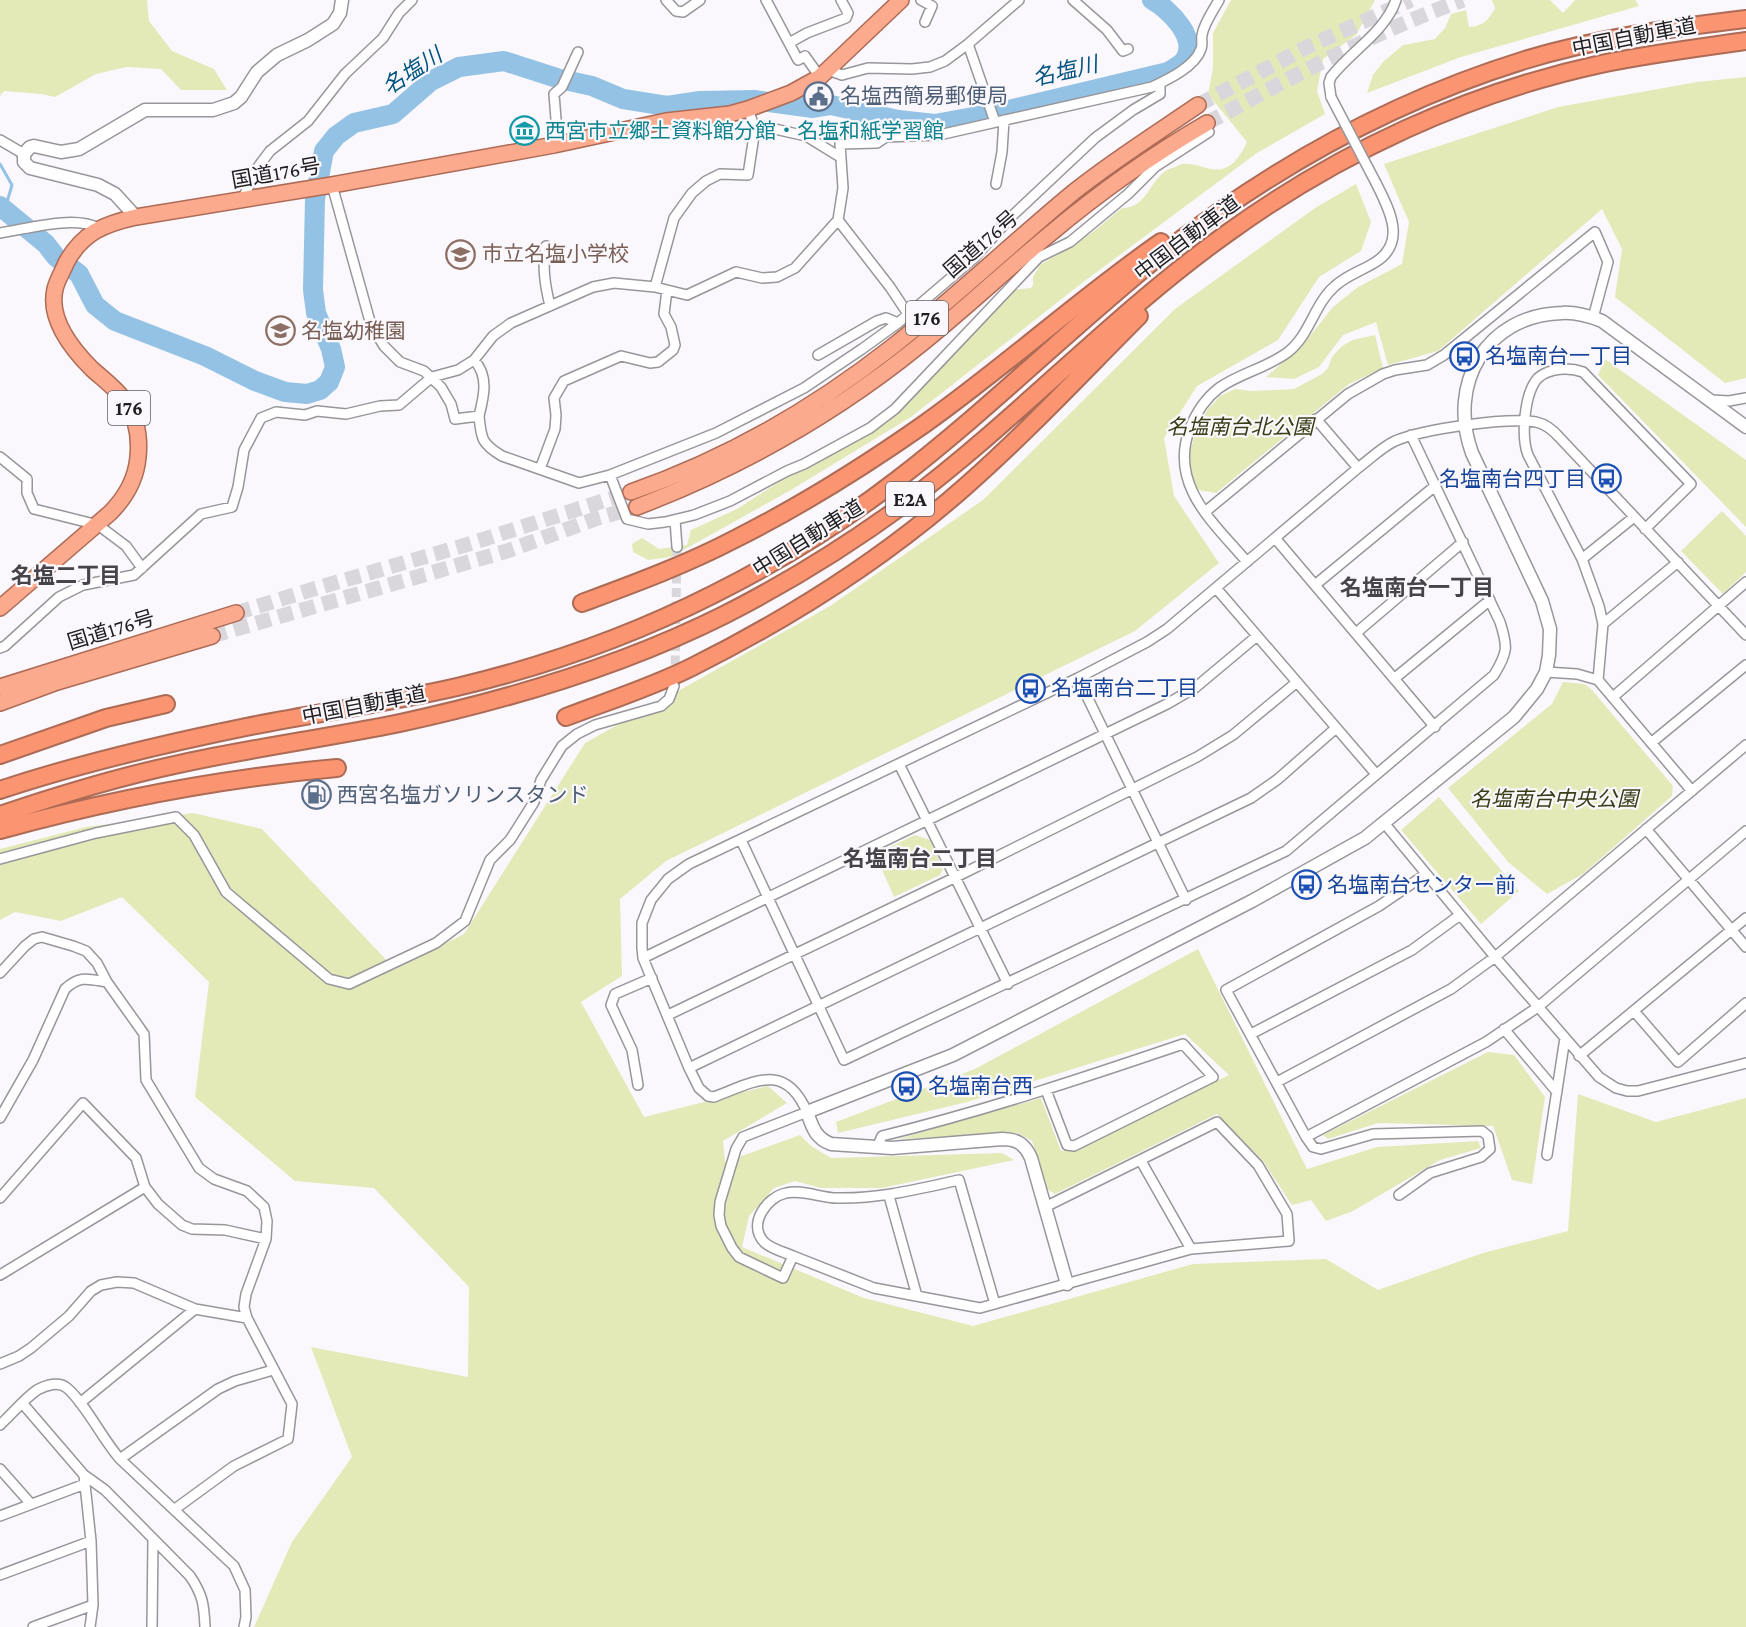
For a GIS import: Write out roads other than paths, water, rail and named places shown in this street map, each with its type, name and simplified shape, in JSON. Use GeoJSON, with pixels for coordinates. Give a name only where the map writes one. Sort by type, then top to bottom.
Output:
{"type":"FeatureCollection","features":[{"type":"Feature","properties":{"kind":"highway","name":"国道176号"},"geometry":{"type":"LineString","coordinates":[[0,608],[98,525],[118,505],[135,477],[139,437],[133,415],[125,401],[73,349],[61,328],[55,311],[55,289],[69,259],[81,242],[98,228],[108,223],[136,217],[558,145],[666,121],[730,114],[750,116],[824,74],[901,0]]}},
{"type":"Feature","properties":{"kind":"highway","name":"中国自動車道"},"geometry":{"type":"LineString","coordinates":[[0,790],[108,757],[250,726],[462,686],[595,646],[657,621],[770,565],[832,526],[895,482],[957,432],[1158,258],[1272,175],[1330,140],[1449,87],[1527,59],[1593,42],[1659,30],[1746,19]]}},
{"type":"Feature","properties":{"kind":"highway","name":"中国自動車道"},"geometry":{"type":"LineString","coordinates":[[0,815],[109,781],[177,765],[399,723],[532,690],[663,643],[782,584],[906,502],[969,451],[1164,281],[1227,233],[1284,194],[1341,161],[1402,131],[1470,103],[1532,82],[1598,65],[1669,51],[1746,41]]}},
{"type":"Feature","properties":{"kind":"highway","name":"国道176号"},"geometry":{"type":"LineString","coordinates":[[631,492],[675,477],[756,438],[837,388],[893,347],[1077,190],[1198,105]]}},
{"type":"Feature","properties":{"kind":"highway","name":"国道176号"},"geometry":{"type":"LineString","coordinates":[[637,507],[679,491],[765,449],[848,400],[920,345],[1052,232],[1109,187],[1155,153],[1208,127]]}},
{"type":"Feature","properties":{"kind":"highway"},"geometry":{"type":"LineString","coordinates":[[582,603],[664,572],[733,540],[871,459],[950,405],[1098,288],[1154,248],[1276,167],[1330,140]]}},
{"type":"Feature","properties":{"kind":"highway"},"geometry":{"type":"LineString","coordinates":[[566,717],[691,667],[809,602],[865,565],[974,479],[1020,436],[1175,280],[1227,233]]}},
{"type":"Feature","properties":{"kind":"highway","name":"国道176号"},"geometry":{"type":"LineString","coordinates":[[0,687],[236,613]]}},
{"type":"Feature","properties":{"kind":"highway","name":"国道176号"},"geometry":{"type":"LineString","coordinates":[[0,703],[57,682],[212,636]]}},
{"type":"Feature","properties":{"kind":"highway"},"geometry":{"type":"LineString","coordinates":[[0,755],[106,718],[166,704]]}},
{"type":"Feature","properties":{"kind":"highway"},"geometry":{"type":"LineString","coordinates":[[0,830],[81,810],[267,774],[337,768]]}},
{"type":"Feature","properties":{"kind":"street"},"geometry":{"type":"LineString","coordinates":[[136,217],[115,194],[98,184],[30,168],[24,162],[24,153],[34,146],[61,152],[79,149],[145,110],[213,110],[234,103],[241,97],[257,72],[277,55],[308,40],[333,24],[342,0]]}},
{"type":"Feature","properties":{"kind":"street"},"geometry":{"type":"LineString","coordinates":[[242,200],[258,167],[270,151],[308,120],[345,74],[383,38],[399,13],[412,0]]}},
{"type":"Feature","properties":{"kind":"street"},"geometry":{"type":"LineString","coordinates":[[666,0],[676,11],[683,12],[700,0]]}},
{"type":"Feature","properties":{"kind":"street"},"geometry":{"type":"LineString","coordinates":[[766,0],[798,60],[805,56],[824,74],[842,75],[868,68],[930,67],[945,61],[1019,0]]}},
{"type":"Feature","properties":{"kind":"street"},"geometry":{"type":"LineString","coordinates":[[789,43],[807,33],[846,18],[848,13],[841,0]]}},
{"type":"Feature","properties":{"kind":"street"},"geometry":{"type":"LineString","coordinates":[[921,0],[932,6],[925,22]]}},
{"type":"Feature","properties":{"kind":"street"},"geometry":{"type":"LineString","coordinates":[[1073,0],[1107,30],[1123,51],[1128,49]]}},
{"type":"Feature","properties":{"kind":"street"},"geometry":{"type":"LineString","coordinates":[[0,648],[59,597],[83,585],[134,575],[201,514],[232,507],[244,450],[261,418],[276,412],[305,416],[317,411],[346,414],[380,406],[399,405],[432,377],[458,370],[474,360],[493,336],[511,323],[593,287],[614,283],[655,287],[687,295],[736,272],[762,278],[777,277],[795,268],[838,220],[843,188],[840,144],[877,143],[886,137],[939,135],[1152,87],[1184,69],[1202,49],[1202,34],[1219,0]]}},
{"type":"Feature","properties":{"kind":"street"},"geometry":{"type":"LineString","coordinates":[[1247,562],[1205,512],[1192,492],[1185,475],[1187,438],[1196,415],[1211,395],[1297,344],[1329,291],[1347,276],[1376,262],[1392,243],[1394,226],[1392,215],[1331,97],[1329,83],[1331,77],[1382,24],[1396,0]]}},
{"type":"Feature","properties":{"kind":"street"},"geometry":{"type":"LineString","coordinates":[[968,44],[999,121],[1002,152],[996,184]]}},
{"type":"Feature","properties":{"kind":"street"},"geometry":{"type":"LineString","coordinates":[[558,145],[554,94],[562,87],[578,52]]}},
{"type":"Feature","properties":{"kind":"street"},"geometry":{"type":"LineString","coordinates":[[474,360],[483,371],[483,400],[479,416],[481,436],[491,450],[579,483],[610,475],[716,433],[804,388],[862,350],[898,322],[974,258],[1011,216],[1095,138],[1133,110],[1160,94],[1160,83]]}},
{"type":"Feature","properties":{"kind":"street"},"geometry":{"type":"LineString","coordinates":[[750,116],[806,136],[840,157]]}},
{"type":"Feature","properties":{"kind":"street"},"geometry":{"type":"LineString","coordinates":[[655,287],[674,218],[692,193],[706,181],[720,174],[748,175],[754,129],[750,116]]}},
{"type":"Feature","properties":{"kind":"street"},"geometry":{"type":"LineString","coordinates":[[610,475],[627,519],[648,524],[675,520],[730,501],[870,428],[896,409],[1039,257],[1070,242],[1128,194],[1155,167],[1208,127]]}},
{"type":"Feature","properties":{"kind":"street"},"geometry":{"type":"LineString","coordinates":[[0,140],[24,153]]}},
{"type":"Feature","properties":{"kind":"street"},"geometry":{"type":"LineString","coordinates":[[331,185],[371,325],[384,346],[400,362],[424,371],[432,377],[451,404],[455,419],[479,416]]}},
{"type":"Feature","properties":{"kind":"street"},"geometry":{"type":"LineString","coordinates":[[838,220],[908,314]]}},
{"type":"Feature","properties":{"kind":"street"},"geometry":{"type":"LineString","coordinates":[[0,233],[87,222],[98,228]]}},
{"type":"Feature","properties":{"kind":"street"},"geometry":{"type":"LineString","coordinates":[[1205,512],[1348,394],[1369,381],[1395,370],[1427,365],[1444,355],[1595,232],[1608,262],[1593,318]]}},
{"type":"Feature","properties":{"kind":"street"},"geometry":{"type":"LineString","coordinates":[[546,246],[543,261],[544,281],[550,306]]}},
{"type":"Feature","properties":{"kind":"street"},"geometry":{"type":"LineString","coordinates":[[540,469],[555,429],[554,398],[564,381],[621,356],[650,363],[658,362],[673,350],[675,345],[671,327],[664,314],[667,290]]}},
{"type":"Feature","properties":{"kind":"street"},"geometry":{"type":"LineString","coordinates":[[793,1256],[783,1278],[739,1257],[726,1238],[719,1215],[720,1202],[736,1149],[743,1137],[953,1055],[1252,901],[1365,838],[1514,717],[1537,689],[1546,672],[1550,643],[1546,611],[1472,453],[1465,426],[1465,394],[1474,366],[1488,345],[1503,332],[1530,318],[1563,312],[1593,318],[1611,325],[1746,427]]}},
{"type":"Feature","properties":{"kind":"street"},"geometry":{"type":"LineString","coordinates":[[818,355],[877,321],[886,318],[898,322]]}},
{"type":"Feature","properties":{"kind":"street"},"geometry":{"type":"LineString","coordinates":[[1598,680],[1603,624],[1593,587],[1582,559],[1523,441],[1530,395],[1538,378],[1550,371],[1562,369],[1575,369],[1589,376],[1691,484],[1645,529]]}},
{"type":"Feature","properties":{"kind":"street"},"geometry":{"type":"LineString","coordinates":[[1711,400],[1729,401],[1746,398]]}},
{"type":"Feature","properties":{"kind":"street"},"geometry":{"type":"LineString","coordinates":[[1316,419],[1358,468]]}},
{"type":"Feature","properties":{"kind":"street"},"geometry":{"type":"LineString","coordinates":[[1067,1284],[1027,1148],[1012,1139],[892,1148],[831,1144],[822,1141],[815,1133],[800,1097],[794,1089],[774,1078],[760,1080],[714,1097],[708,1096],[699,1088],[643,958],[642,923],[647,907],[656,893],[681,869],[1078,678],[1147,642],[1167,629],[1358,468],[1385,447],[1411,435],[1486,423],[1525,421],[1543,424],[1554,431],[1746,634]]}},
{"type":"Feature","properties":{"kind":"street"},"geometry":{"type":"LineString","coordinates":[[741,840],[844,1060],[1286,851],[1435,727],[1494,675],[1503,661],[1507,643],[1490,600],[1411,435]]}},
{"type":"Feature","properties":{"kind":"street"},"geometry":{"type":"LineString","coordinates":[[0,457],[27,479],[27,493],[34,509],[98,525],[126,546],[141,568]]}},
{"type":"Feature","properties":{"kind":"street"},"geometry":{"type":"LineString","coordinates":[[1315,585],[1436,486]]}},
{"type":"Feature","properties":{"kind":"street"},"geometry":{"type":"LineString","coordinates":[[1582,559],[1634,517]]}},
{"type":"Feature","properties":{"kind":"street"},"geometry":{"type":"LineString","coordinates":[[675,520],[677,548]]}},
{"type":"Feature","properties":{"kind":"street"},"geometry":{"type":"LineString","coordinates":[[1275,538],[1435,727]]}},
{"type":"Feature","properties":{"kind":"street"},"geometry":{"type":"LineString","coordinates":[[1356,633],[1463,542]]}},
{"type":"Feature","properties":{"kind":"street"},"geometry":{"type":"LineString","coordinates":[[1603,624],[1678,562]]}},
{"type":"Feature","properties":{"kind":"street"},"geometry":{"type":"LineString","coordinates":[[1613,697],[1746,582]]}},
{"type":"Feature","properties":{"kind":"street"},"geometry":{"type":"LineString","coordinates":[[1216,588],[1376,774]]}},
{"type":"Feature","properties":{"kind":"street"},"geometry":{"type":"LineString","coordinates":[[1395,678],[1490,600]]}},
{"type":"Feature","properties":{"kind":"street"},"geometry":{"type":"LineString","coordinates":[[643,958],[1167,704],[1196,687],[1257,636]]}},
{"type":"Feature","properties":{"kind":"street"},"geometry":{"type":"LineString","coordinates":[[1652,743],[1746,665]]}},
{"type":"Feature","properties":{"kind":"street"},"geometry":{"type":"LineString","coordinates":[[1546,672],[1577,674],[1598,680],[1692,791]]}},
{"type":"Feature","properties":{"kind":"street"},"geometry":{"type":"LineString","coordinates":[[1078,678],[1186,900]]}},
{"type":"Feature","properties":{"kind":"street"},"geometry":{"type":"LineString","coordinates":[[668,1015],[956,877],[1197,757],[1233,735],[1297,682]]}},
{"type":"Feature","properties":{"kind":"street"},"geometry":{"type":"LineString","coordinates":[[0,859],[96,833],[176,817],[194,835],[226,892],[329,979],[349,984],[436,944],[465,921],[490,860],[510,840],[534,802],[541,780],[562,746],[577,734],[595,725],[661,706],[669,699],[675,686]]}},
{"type":"Feature","properties":{"kind":"street"},"geometry":{"type":"LineString","coordinates":[[689,1068],[1251,798],[1278,779],[1336,728]]}},
{"type":"Feature","properties":{"kind":"street"},"geometry":{"type":"LineString","coordinates":[[1277,1082],[1451,989],[1495,957],[1746,746]]}},
{"type":"Feature","properties":{"kind":"street"},"geometry":{"type":"LineString","coordinates":[[899,764],[1008,984]]}},
{"type":"Feature","properties":{"kind":"street"},"geometry":{"type":"LineString","coordinates":[[1385,824],[1495,957],[1606,1083],[1627,1091],[1638,1091],[1746,1063]]}},
{"type":"Feature","properties":{"kind":"street"},"geometry":{"type":"LineString","coordinates":[[1646,829],[1746,947]]}},
{"type":"Feature","properties":{"kind":"street"},"geometry":{"type":"LineString","coordinates":[[1306,1137],[1486,1042],[1538,1007],[1746,831]]}},
{"type":"Feature","properties":{"kind":"street"},"geometry":{"type":"LineString","coordinates":[[1399,1195],[1430,1173],[1481,1157],[1490,1149],[1488,1136],[1482,1131],[1394,1132],[1373,1134],[1321,1149],[1313,1147],[1226,990],[1379,906],[1426,874]]}},
{"type":"Feature","properties":{"kind":"street"},"geometry":{"type":"LineString","coordinates":[[1251,1034],[1412,950],[1460,915]]}},
{"type":"Feature","properties":{"kind":"street"},"geometry":{"type":"LineString","coordinates":[[1580,1056],[1746,918]]}},
{"type":"Feature","properties":{"kind":"street"},"geometry":{"type":"LineString","coordinates":[[0,973],[34,939],[42,937],[86,951],[97,963],[107,982],[144,1034],[146,1080],[199,1168],[214,1179],[247,1191],[264,1207],[267,1221],[266,1239],[246,1294],[244,1307],[247,1318],[291,1404],[288,1439],[234,1466],[174,1509]]}},
{"type":"Feature","properties":{"kind":"street"},"geometry":{"type":"LineString","coordinates":[[0,1118],[33,1060],[65,989],[74,981],[83,978],[107,982]]}},
{"type":"Feature","properties":{"kind":"street"},"geometry":{"type":"LineString","coordinates":[[639,1085],[632,1050],[611,1005],[615,994],[652,978]]}},
{"type":"Feature","properties":{"kind":"street"},"geometry":{"type":"LineString","coordinates":[[1634,1011],[1678,1062],[1746,1003]]}},
{"type":"Feature","properties":{"kind":"street"},"geometry":{"type":"LineString","coordinates":[[1504,1029],[1557,1092]]}},
{"type":"Feature","properties":{"kind":"street"},"geometry":{"type":"LineString","coordinates":[[1547,1155],[1565,1038]]}},
{"type":"Feature","properties":{"kind":"street"},"geometry":{"type":"LineString","coordinates":[[877,1147],[882,1136],[952,1119],[1183,1044],[1213,1077],[1074,1146],[1067,1145],[1046,1090]]}},
{"type":"Feature","properties":{"kind":"street"},"geometry":{"type":"LineString","coordinates":[[0,1198],[83,1103],[135,1158],[145,1187],[158,1204],[182,1225],[192,1229],[225,1230],[266,1239]]}},
{"type":"Feature","properties":{"kind":"street"},"geometry":{"type":"LineString","coordinates":[[995,1304],[959,1180],[890,1196],[836,1198],[787,1192],[763,1209],[758,1220],[758,1230],[762,1240],[770,1247],[874,1288],[980,1308],[995,1304],[1067,1284],[1191,1249],[1289,1241],[1287,1214],[1258,1165],[1217,1122],[1045,1207]]}},
{"type":"Feature","properties":{"kind":"street"},"geometry":{"type":"LineString","coordinates":[[1141,1161],[1191,1249]]}},
{"type":"Feature","properties":{"kind":"street"},"geometry":{"type":"LineString","coordinates":[[0,1275],[145,1187]]}},
{"type":"Feature","properties":{"kind":"street"},"geometry":{"type":"LineString","coordinates":[[890,1196],[916,1296]]}},
{"type":"Feature","properties":{"kind":"street"},"geometry":{"type":"LineString","coordinates":[[0,1364],[31,1348],[69,1316],[91,1291],[101,1285],[117,1282],[134,1283],[195,1309],[247,1318]]}},
{"type":"Feature","properties":{"kind":"street"},"geometry":{"type":"LineString","coordinates":[[80,1403],[195,1309]]}},
{"type":"Feature","properties":{"kind":"street"},"geometry":{"type":"LineString","coordinates":[[120,1459],[218,1389],[235,1381],[273,1370]]}},
{"type":"Feature","properties":{"kind":"street"},"geometry":{"type":"LineString","coordinates":[[0,1425],[34,1392],[43,1387],[59,1384],[67,1388],[120,1459],[234,1566],[245,1590],[244,1627]]}},
{"type":"Feature","properties":{"kind":"street"},"geometry":{"type":"LineString","coordinates":[[22,1404],[85,1480],[105,1490],[190,1576],[204,1602],[205,1627]]}},
{"type":"Feature","properties":{"kind":"street"},"geometry":{"type":"LineString","coordinates":[[0,1469],[31,1504]]}},
{"type":"Feature","properties":{"kind":"street"},"geometry":{"type":"LineString","coordinates":[[3,1512],[31,1504],[85,1480]]}},
{"type":"Feature","properties":{"kind":"street"},"geometry":{"type":"LineString","coordinates":[[85,1480],[91,1541],[93,1605],[90,1627]]}},
{"type":"Feature","properties":{"kind":"street"},"geometry":{"type":"LineString","coordinates":[[153,1539],[153,1627]]}},
{"type":"Feature","properties":{"kind":"street"},"geometry":{"type":"LineString","coordinates":[[0,1575],[91,1541]]}},
{"type":"Feature","properties":{"kind":"street"},"geometry":{"type":"LineString","coordinates":[[33,1627],[93,1605]]}},
{"type":"Feature","properties":{"kind":"waterway","name":"名塩川"},"geometry":{"type":"LineString","coordinates":[[0,206],[46,244],[56,257],[79,274],[95,305],[115,321],[205,356],[255,381],[285,392],[307,394],[320,390],[329,382],[335,367],[331,349],[316,313],[313,290],[315,199],[324,151],[336,136],[354,123],[393,114],[431,81],[459,67],[504,61],[560,79],[592,86],[623,99],[667,106],[700,101],[754,100],[813,108],[831,105],[898,120],[935,124],[1000,112],[1168,72],[1184,61],[1188,52],[1188,43],[1174,17],[1152,0]]}},
{"type":"Feature","properties":{"kind":"waterway"},"geometry":{"type":"LineString","coordinates":[[0,164],[12,185],[5,209]]}},
{"type":"Feature","properties":{"kind":"tunnel"},"geometry":{"type":"LineString","coordinates":[[1198,105],[1307,47],[1411,0]]}},
{"type":"Feature","properties":{"kind":"tunnel"},"geometry":{"type":"LineString","coordinates":[[1207,123],[1365,41],[1463,0]]}},
{"type":"Feature","properties":{"kind":"tunnel"},"geometry":{"type":"LineString","coordinates":[[236,613],[469,544],[631,492]]}},
{"type":"Feature","properties":{"kind":"tunnel"},"geometry":{"type":"LineString","coordinates":[[212,636],[507,551],[598,518],[637,507]]}},
{"type":"Feature","properties":{"kind":"tunnel"},"geometry":{"type":"LineString","coordinates":[[675,678],[677,547]]}},
{"type":"Feature","properties":{"kind":"place","name":"名塩西簡易郵便局"},"geometry":{"type":"Point","coordinates":[819,96]}},
{"type":"Feature","properties":{"kind":"place","name":"西宮市立郷土資料館分館・名塩和紙学習館"},"geometry":{"type":"Point","coordinates":[524,131]}},
{"type":"Feature","properties":{"kind":"place","name":"市立名塩小学校"},"geometry":{"type":"Point","coordinates":[461,254]}},
{"type":"Feature","properties":{"kind":"place","name":"名塩幼稚園"},"geometry":{"type":"Point","coordinates":[280,331]}},
{"type":"Feature","properties":{"kind":"place","name":"名塩南台一丁目"},"geometry":{"type":"Point","coordinates":[1464,356]}},
{"type":"Feature","properties":{"kind":"place","name":"名塩南台四丁目"},"geometry":{"type":"Point","coordinates":[1607,479]}},
{"type":"Feature","properties":{"kind":"place","name":"名塩南台二丁目"},"geometry":{"type":"Point","coordinates":[1030,688]}},
{"type":"Feature","properties":{"kind":"place","name":"西宮名塩ガソリンスタンド"},"geometry":{"type":"Point","coordinates":[316,795]}},
{"type":"Feature","properties":{"kind":"place","name":"名塩南台センター前"},"geometry":{"type":"Point","coordinates":[1306,885]}},
{"type":"Feature","properties":{"kind":"place","name":"名塩南台西"},"geometry":{"type":"Point","coordinates":[907,1086]}},
{"type":"Feature","properties":{"kind":"district","name":"名塩二丁目"},"geometry":{"type":"Point","coordinates":[66,575]}},
{"type":"Feature","properties":{"kind":"district","name":"名塩南台一丁目"},"geometry":{"type":"Point","coordinates":[1417,587]}},
{"type":"Feature","properties":{"kind":"district","name":"名塩南台二丁目"},"geometry":{"type":"Point","coordinates":[920,858]}},
{"type":"Feature","properties":{"kind":"park label","name":"名塩南台北公園"},"geometry":{"type":"Point","coordinates":[1240,427]}},
{"type":"Feature","properties":{"kind":"park label","name":"名塩南台中央公園"},"geometry":{"type":"Point","coordinates":[1554,799]}}]}
